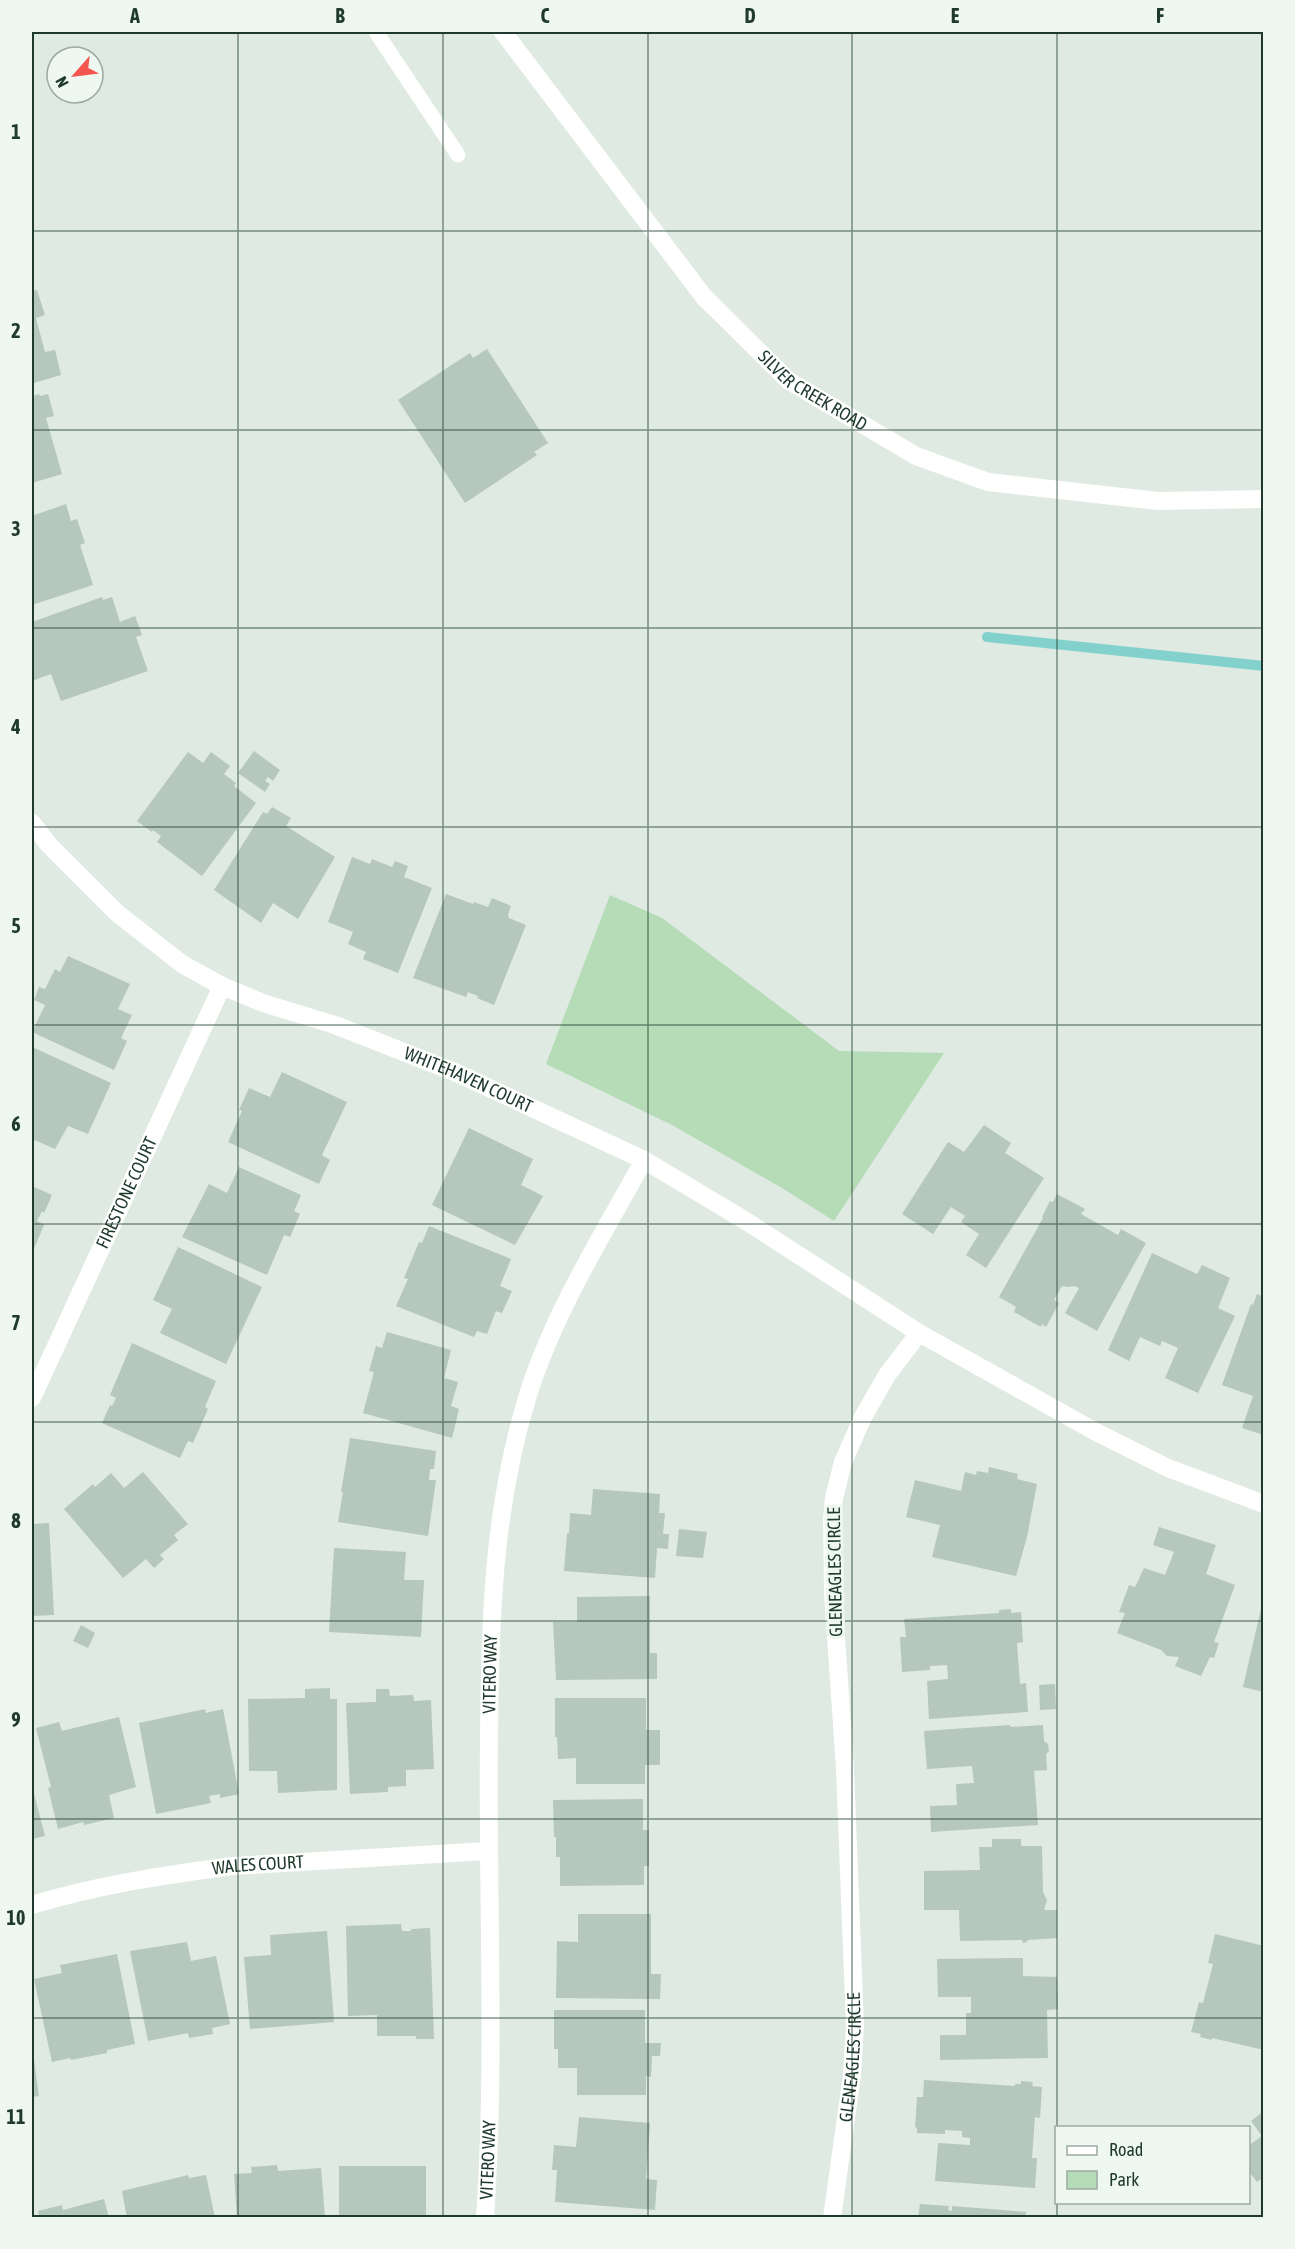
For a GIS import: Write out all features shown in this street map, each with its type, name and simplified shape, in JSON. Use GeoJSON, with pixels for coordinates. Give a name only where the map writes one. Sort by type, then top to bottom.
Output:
{"type":"FeatureCollection","features":[{"type":"Feature","properties":{"kind":"street","name":"SILVER CREEK ROAD"},"geometry":{"type":"LineString","coordinates":[[503,32],[704,297],[789,381],[916,456],[988,482],[1158,501],[1263,499]]}},
{"type":"Feature","properties":{"kind":"street","name":"WHITEHAVEN COURT"},"geometry":{"type":"LineString","coordinates":[[32,823],[76,874],[117,913],[182,964],[222,987],[263,1003],[334,1025],[447,1068],[644,1160],[746,1221],[919,1333]]}},
{"type":"Feature","properties":{"kind":"street","name":"FIRESTONE COURT"},"geometry":{"type":"LineString","coordinates":[[32,1398],[222,987]]}},
{"type":"Feature","properties":{"kind":"street","name":"VITERO WAY"},"geometry":{"type":"LineString","coordinates":[[485,2217],[490,2100],[488,1851],[490,1647],[494,1562],[506,1481],[529,1392],[549,1340],[577,1280],[644,1160]]}},
{"type":"Feature","properties":{"kind":"street"},"geometry":{"type":"LineString","coordinates":[[919,1333],[1124,1447],[1188,1476],[1263,1504]]}},
{"type":"Feature","properties":{"kind":"street","name":"GLENEAGLES CIRCLE"},"geometry":{"type":"LineString","coordinates":[[832,2217],[852,2075],[855,2026],[844,1769],[833,1592],[832,1518],[838,1480],[853,1439],[874,1395],[919,1333]]}},
{"type":"Feature","properties":{"kind":"street","name":"WALES COURT"},"geometry":{"type":"LineString","coordinates":[[32,1905],[102,1888],[192,1871],[233,1866],[488,1851]]}},
{"type":"Feature","properties":{"kind":"lane"},"geometry":{"type":"LineString","coordinates":[[376,32],[458,155]]}},
{"type":"Feature","properties":{"kind":"green space"},"geometry":{"type":"Polygon","coordinates":[[[610,895],[662,918],[839,1051],[944,1053],[834,1221],[782,1188],[674,1126],[546,1064],[610,895]]]}},
{"type":"Feature","properties":{"kind":"building"},"geometry":{"type":"Polygon","coordinates":[[[37,290],[45,315],[36,318],[45,352],[55,350],[61,375],[34,383],[32,379],[32,291],[37,290]]]}},
{"type":"Feature","properties":{"kind":"building"},"geometry":{"type":"Polygon","coordinates":[[[487,349],[548,443],[534,452],[537,455],[465,503],[398,400],[470,353],[473,358],[487,349]]]}},
{"type":"Feature","properties":{"kind":"building"},"geometry":{"type":"Polygon","coordinates":[[[39,394],[40,396],[48,394],[54,416],[46,418],[62,474],[32,483],[32,396],[39,394]]]}},
{"type":"Feature","properties":{"kind":"building"},"geometry":{"type":"Polygon","coordinates":[[[66,504],[71,521],[77,519],[85,543],[80,545],[93,585],[32,605],[32,516],[66,504]]]}},
{"type":"Feature","properties":{"kind":"building"},"geometry":{"type":"Polygon","coordinates":[[[102,597],[103,600],[112,597],[120,622],[135,616],[142,635],[136,637],[148,671],[61,701],[51,674],[32,681],[32,622],[102,597]]]}},
{"type":"Feature","properties":{"kind":"building"},"geometry":{"type":"Polygon","coordinates":[[[254,751],[280,770],[273,781],[268,777],[265,781],[270,784],[265,792],[238,773],[254,751]]]}},
{"type":"Feature","properties":{"kind":"building"},"geometry":{"type":"Polygon","coordinates":[[[188,752],[203,763],[211,752],[230,766],[224,774],[236,783],[234,786],[256,803],[202,876],[157,842],[161,836],[137,821],[188,752]]]}},
{"type":"Feature","properties":{"kind":"building"},"geometry":{"type":"Polygon","coordinates":[[[272,807],[291,818],[286,826],[335,857],[298,919],[273,903],[261,923],[214,890],[263,812],[267,814],[272,807]]]}},
{"type":"Feature","properties":{"kind":"building"},"geometry":{"type":"Polygon","coordinates":[[[352,857],[370,864],[372,859],[392,867],[395,861],[408,866],[404,877],[432,888],[398,973],[363,959],[366,952],[348,944],[353,932],[328,922],[352,857]]]}},
{"type":"Feature","properties":{"kind":"building"},"geometry":{"type":"Polygon","coordinates":[[[446,894],[488,907],[492,898],[511,906],[509,918],[526,925],[494,1005],[468,992],[466,997],[413,978],[446,894]]]}},
{"type":"Feature","properties":{"kind":"building"},"geometry":{"type":"Polygon","coordinates":[[[68,956],[130,984],[118,1009],[132,1015],[121,1038],[127,1041],[114,1070],[32,1032],[45,1005],[34,1000],[39,987],[45,989],[55,969],[60,972],[68,956]]]}},
{"type":"Feature","properties":{"kind":"building"},"geometry":{"type":"Polygon","coordinates":[[[32,1047],[111,1083],[88,1134],[68,1126],[55,1149],[32,1139],[32,1047]]]}},
{"type":"Feature","properties":{"kind":"building"},"geometry":{"type":"Polygon","coordinates":[[[282,1072],[347,1102],[322,1155],[330,1160],[319,1184],[228,1142],[242,1111],[239,1110],[249,1088],[270,1097],[282,1072]]]}},
{"type":"Feature","properties":{"kind":"building"},"geometry":{"type":"Polygon","coordinates":[[[984,1125],[1011,1143],[1005,1153],[1044,1178],[986,1268],[966,1255],[979,1234],[961,1222],[965,1216],[951,1207],[933,1234],[902,1214],[948,1142],[964,1152],[984,1125]]]}},
{"type":"Feature","properties":{"kind":"building"},"geometry":{"type":"Polygon","coordinates":[[[469,1128],[533,1159],[521,1185],[543,1196],[515,1245],[432,1205],[469,1128]]]}},
{"type":"Feature","properties":{"kind":"building"},"geometry":{"type":"Polygon","coordinates":[[[239,1167],[301,1195],[294,1211],[300,1214],[290,1237],[284,1235],[267,1275],[182,1237],[209,1184],[227,1193],[239,1167]]]}},
{"type":"Feature","properties":{"kind":"building"},"geometry":{"type":"Polygon","coordinates":[[[32,1186],[52,1195],[44,1213],[42,1211],[37,1221],[44,1225],[32,1253],[32,1186]]]}},
{"type":"Feature","properties":{"kind":"building"},"geometry":{"type":"Polygon","coordinates":[[[1057,1194],[1085,1209],[1081,1214],[1118,1235],[1121,1229],[1146,1243],[1097,1331],[1065,1313],[1079,1288],[1074,1286],[1062,1286],[1054,1300],[1059,1303],[1046,1327],[1042,1324],[1041,1327],[1014,1312],[1016,1307],[999,1297],[1050,1201],[1053,1202],[1057,1194]]]}},
{"type":"Feature","properties":{"kind":"building"},"geometry":{"type":"Polygon","coordinates":[[[429,1226],[511,1259],[500,1286],[512,1291],[502,1313],[496,1311],[487,1334],[477,1331],[474,1337],[396,1306],[408,1279],[404,1278],[419,1242],[422,1243],[429,1226]]]}},
{"type":"Feature","properties":{"kind":"building"},"geometry":{"type":"Polygon","coordinates":[[[178,1247],[262,1287],[226,1364],[160,1333],[172,1309],[153,1300],[178,1247]]]}},
{"type":"Feature","properties":{"kind":"building"},"geometry":{"type":"Polygon","coordinates":[[[1152,1253],[1197,1274],[1202,1265],[1230,1278],[1218,1308],[1235,1316],[1198,1393],[1165,1378],[1178,1348],[1162,1341],[1160,1346],[1140,1337],[1129,1361],[1108,1350],[1152,1253]]]}},
{"type":"Feature","properties":{"kind":"building"},"geometry":{"type":"Polygon","coordinates":[[[1257,1294],[1264,1297],[1264,1435],[1242,1428],[1253,1396],[1222,1385],[1251,1304],[1253,1305],[1257,1294]]]}},
{"type":"Feature","properties":{"kind":"building"},"geometry":{"type":"Polygon","coordinates":[[[387,1332],[451,1350],[444,1378],[458,1382],[451,1406],[459,1409],[452,1438],[363,1413],[374,1372],[369,1371],[376,1346],[382,1348],[387,1332]]]}},
{"type":"Feature","properties":{"kind":"building"},"geometry":{"type":"Polygon","coordinates":[[[132,1343],[216,1381],[205,1407],[208,1409],[193,1443],[188,1441],[180,1458],[102,1423],[110,1405],[112,1406],[116,1398],[110,1395],[132,1343]]]}},
{"type":"Feature","properties":{"kind":"building"},"geometry":{"type":"Polygon","coordinates":[[[350,1438],[436,1451],[434,1469],[430,1469],[429,1480],[436,1480],[428,1536],[338,1522],[350,1438]]]}},
{"type":"Feature","properties":{"kind":"building"},"geometry":{"type":"Polygon","coordinates":[[[989,1467],[1018,1474],[1017,1479],[1037,1484],[1027,1537],[1016,1576],[932,1557],[940,1525],[906,1517],[915,1480],[961,1491],[965,1472],[976,1475],[977,1471],[988,1473],[989,1467]]]}},
{"type":"Feature","properties":{"kind":"building"},"geometry":{"type":"Polygon","coordinates":[[[143,1472],[188,1524],[174,1535],[178,1540],[160,1555],[164,1559],[154,1568],[146,1559],[123,1578],[64,1509],[93,1484],[95,1487],[111,1473],[124,1488],[143,1472]]]}},
{"type":"Feature","properties":{"kind":"building"},"geometry":{"type":"Polygon","coordinates":[[[593,1489],[660,1494],[659,1513],[665,1513],[663,1534],[669,1534],[668,1549],[657,1548],[655,1578],[564,1571],[570,1513],[591,1515],[593,1489]]]}},
{"type":"Feature","properties":{"kind":"building"},"geometry":{"type":"Polygon","coordinates":[[[49,1523],[54,1615],[32,1616],[32,1524],[49,1523]]]}},
{"type":"Feature","properties":{"kind":"building"},"geometry":{"type":"Polygon","coordinates":[[[1159,1527],[1216,1545],[1206,1574],[1235,1585],[1214,1642],[1219,1643],[1214,1658],[1210,1657],[1201,1676],[1175,1666],[1179,1657],[1167,1656],[1161,1650],[1117,1633],[1125,1613],[1119,1612],[1129,1585],[1135,1587],[1144,1568],[1165,1575],[1174,1552],[1153,1545],[1159,1527]]]}},
{"type":"Feature","properties":{"kind":"building"},"geometry":{"type":"Polygon","coordinates":[[[679,1529],[707,1532],[703,1558],[676,1556],[679,1529]]]}},
{"type":"Feature","properties":{"kind":"building"},"geometry":{"type":"Polygon","coordinates":[[[334,1548],[406,1552],[404,1580],[424,1580],[421,1637],[329,1632],[334,1548]]]}},
{"type":"Feature","properties":{"kind":"building"},"geometry":{"type":"Polygon","coordinates":[[[650,1596],[650,1653],[657,1653],[657,1679],[556,1680],[553,1622],[577,1622],[577,1597],[650,1596]]]}},
{"type":"Feature","properties":{"kind":"building"},"geometry":{"type":"Polygon","coordinates":[[[1264,1600],[1264,1692],[1243,1687],[1264,1600]]]}},
{"type":"Feature","properties":{"kind":"building"},"geometry":{"type":"Polygon","coordinates":[[[1011,1609],[1011,1613],[1021,1612],[1023,1642],[1017,1643],[1020,1684],[1026,1683],[1028,1712],[929,1719],[927,1681],[948,1679],[947,1665],[930,1666],[930,1670],[902,1672],[900,1637],[906,1637],[904,1619],[999,1613],[999,1610],[1011,1609]]]}},
{"type":"Feature","properties":{"kind":"building"},"geometry":{"type":"Polygon","coordinates":[[[81,1625],[95,1633],[88,1648],[73,1641],[81,1625]]]}},
{"type":"Feature","properties":{"kind":"building"},"geometry":{"type":"Polygon","coordinates":[[[1055,1684],[1056,1709],[1040,1710],[1039,1685],[1055,1684]]]}},
{"type":"Feature","properties":{"kind":"building"},"geometry":{"type":"Polygon","coordinates":[[[330,1688],[330,1699],[337,1699],[337,1790],[278,1793],[277,1771],[249,1771],[248,1699],[305,1698],[305,1689],[330,1688]]]}},
{"type":"Feature","properties":{"kind":"building"},"geometry":{"type":"Polygon","coordinates":[[[376,1689],[389,1689],[390,1696],[413,1695],[414,1701],[431,1700],[434,1769],[406,1770],[406,1786],[388,1787],[388,1792],[350,1794],[346,1703],[376,1702],[376,1689]]]}},
{"type":"Feature","properties":{"kind":"building"},"geometry":{"type":"Polygon","coordinates":[[[555,1698],[646,1698],[646,1730],[660,1730],[660,1765],[645,1765],[645,1784],[576,1784],[576,1758],[558,1759],[557,1737],[555,1737],[555,1698]]]}},
{"type":"Feature","properties":{"kind":"building"},"geometry":{"type":"Polygon","coordinates":[[[205,1709],[206,1713],[223,1709],[239,1794],[220,1798],[220,1794],[209,1796],[211,1803],[156,1814],[139,1723],[205,1709]]]}},
{"type":"Feature","properties":{"kind":"building"},"geometry":{"type":"Polygon","coordinates":[[[119,1717],[136,1787],[109,1795],[114,1818],[84,1825],[83,1822],[58,1829],[48,1788],[51,1787],[36,1728],[59,1722],[62,1731],[119,1717]]]}},
{"type":"Feature","properties":{"kind":"building"},"geometry":{"type":"Polygon","coordinates":[[[1010,1725],[1011,1727],[1043,1725],[1044,1741],[1048,1744],[1049,1751],[1046,1754],[1047,1770],[1034,1771],[1038,1825],[931,1832],[930,1806],[957,1805],[956,1784],[974,1783],[972,1766],[927,1769],[924,1731],[1010,1725]]]}},
{"type":"Feature","properties":{"kind":"building"},"geometry":{"type":"Polygon","coordinates":[[[32,1786],[45,1836],[32,1839],[32,1786]]]}},
{"type":"Feature","properties":{"kind":"building"},"geometry":{"type":"Polygon","coordinates":[[[643,1799],[643,1830],[649,1830],[649,1866],[644,1866],[644,1885],[560,1886],[560,1857],[556,1857],[553,1800],[643,1799]]]}},
{"type":"Feature","properties":{"kind":"building"},"geometry":{"type":"Polygon","coordinates":[[[992,1839],[1021,1839],[1021,1846],[1042,1846],[1043,1892],[1047,1900],[1044,1910],[1057,1910],[1057,1938],[1028,1940],[1023,1943],[1022,1940],[960,1941],[959,1910],[924,1910],[924,1871],[980,1870],[979,1847],[992,1847],[992,1839]]]}},
{"type":"Feature","properties":{"kind":"building"},"geometry":{"type":"Polygon","coordinates":[[[578,1914],[651,1914],[651,1974],[661,1974],[660,1999],[556,1998],[557,1941],[578,1942],[578,1914]]]}},
{"type":"Feature","properties":{"kind":"building"},"geometry":{"type":"Polygon","coordinates":[[[401,1924],[402,1931],[430,1928],[434,2039],[416,2039],[416,2036],[377,2036],[377,2015],[348,2016],[346,1926],[401,1924]]]}},
{"type":"Feature","properties":{"kind":"building"},"geometry":{"type":"Polygon","coordinates":[[[327,1931],[334,2022],[250,2029],[244,1957],[271,1955],[270,1935],[327,1931]]]}},
{"type":"Feature","properties":{"kind":"building"},"geometry":{"type":"Polygon","coordinates":[[[1215,1934],[1264,1946],[1264,2050],[1212,2038],[1212,2040],[1191,2032],[1199,2002],[1203,2003],[1213,1964],[1208,1963],[1215,1934]]]}},
{"type":"Feature","properties":{"kind":"building"},"geometry":{"type":"Polygon","coordinates":[[[187,1942],[191,1961],[216,1956],[230,2024],[212,2028],[213,2034],[189,2038],[188,2033],[148,2041],[130,1951],[187,1942]]]}},
{"type":"Feature","properties":{"kind":"building"},"geometry":{"type":"Polygon","coordinates":[[[117,1954],[135,2044],[107,2050],[107,2053],[52,2062],[34,1979],[62,1973],[60,1965],[117,1954]]]}},
{"type":"Feature","properties":{"kind":"building"},"geometry":{"type":"Polygon","coordinates":[[[1023,1958],[1023,1976],[1057,1977],[1058,2009],[1047,2010],[1048,2058],[940,2060],[940,2035],[966,2035],[966,2013],[971,2013],[971,1997],[938,1997],[937,1959],[1023,1958]]]}},
{"type":"Feature","properties":{"kind":"building"},"geometry":{"type":"Polygon","coordinates":[[[554,2010],[645,2010],[645,2043],[661,2043],[660,2056],[652,2056],[651,2077],[646,2076],[646,2095],[577,2095],[577,2068],[558,2068],[558,2049],[554,2049],[554,2010]]]}},
{"type":"Feature","properties":{"kind":"building"},"geometry":{"type":"Polygon","coordinates":[[[32,2045],[39,2096],[32,2097],[32,2045]]]}},
{"type":"Feature","properties":{"kind":"building"},"geometry":{"type":"Polygon","coordinates":[[[924,2080],[1015,2086],[1015,2084],[1021,2084],[1021,2081],[1033,2082],[1032,2086],[1042,2087],[1040,2118],[1035,2117],[1032,2158],[1037,2158],[1035,2188],[935,2181],[938,2143],[970,2145],[970,2138],[962,2137],[962,2131],[945,2130],[945,2134],[917,2133],[917,2127],[915,2128],[917,2097],[923,2097],[924,2080]]]}},
{"type":"Feature","properties":{"kind":"building"},"geometry":{"type":"Polygon","coordinates":[[[1264,2111],[1264,2177],[1257,2182],[1250,2173],[1250,2145],[1262,2136],[1251,2121],[1264,2111]]]}},
{"type":"Feature","properties":{"kind":"building"},"geometry":{"type":"Polygon","coordinates":[[[579,2117],[650,2123],[646,2179],[657,2180],[655,2210],[555,2202],[557,2170],[552,2170],[554,2145],[576,2147],[579,2117]]]}},
{"type":"Feature","properties":{"kind":"building"},"geometry":{"type":"Polygon","coordinates":[[[277,2165],[278,2171],[321,2168],[325,2218],[237,2218],[234,2174],[252,2173],[251,2167],[277,2165]]]}},
{"type":"Feature","properties":{"kind":"building"},"geometry":{"type":"Polygon","coordinates":[[[339,2166],[426,2166],[426,2218],[339,2218],[339,2166]]]}},
{"type":"Feature","properties":{"kind":"building"},"geometry":{"type":"Polygon","coordinates":[[[188,2175],[189,2178],[206,2175],[215,2218],[127,2218],[122,2191],[188,2175]]]}},
{"type":"Feature","properties":{"kind":"building"},"geometry":{"type":"Polygon","coordinates":[[[104,2199],[109,2218],[40,2218],[38,2211],[62,2205],[63,2210],[104,2199]]]}},
{"type":"Feature","properties":{"kind":"building"},"geometry":{"type":"Polygon","coordinates":[[[920,2204],[949,2206],[948,2210],[952,2211],[952,2206],[1026,2212],[1025,2218],[918,2218],[920,2204]]]}},
{"type":"Feature","properties":{"kind":"waterway"},"geometry":{"type":"LineString","coordinates":[[987,637],[1264,666]]}}]}
